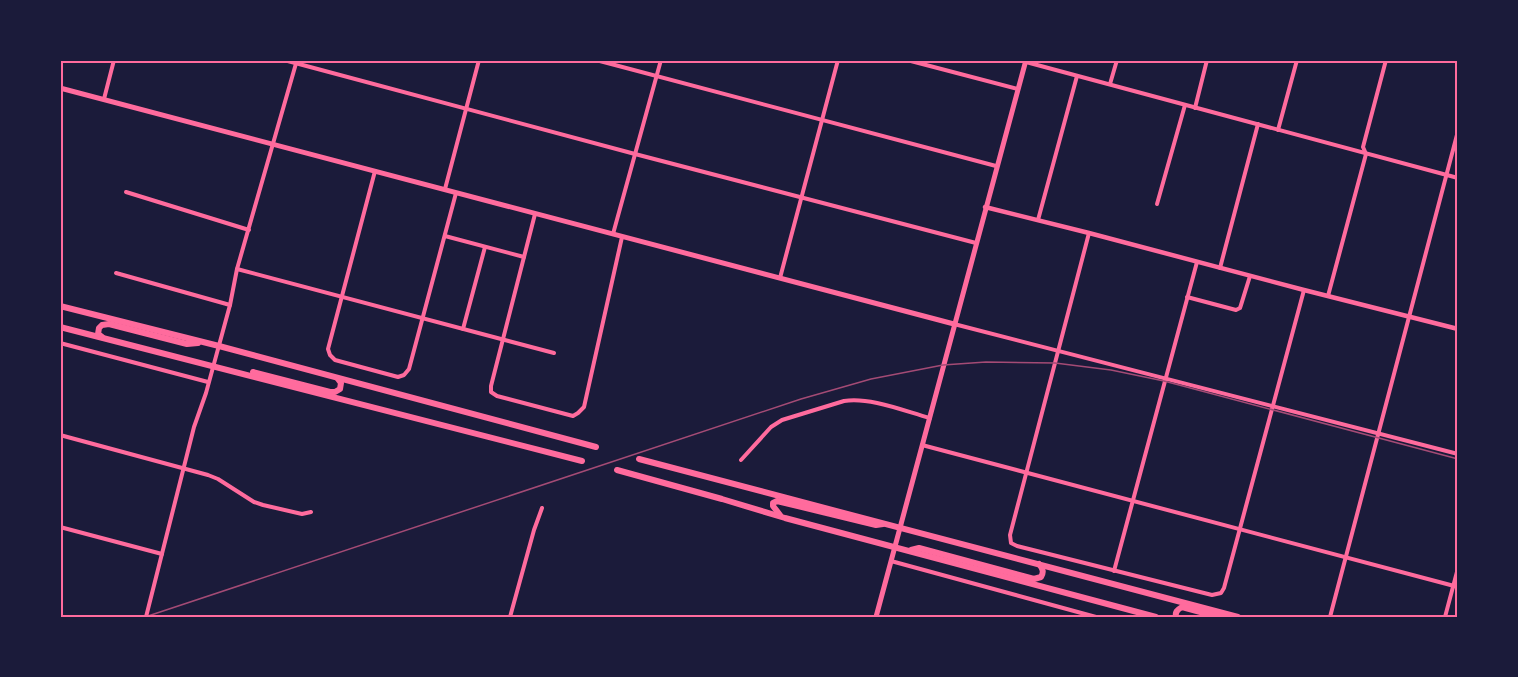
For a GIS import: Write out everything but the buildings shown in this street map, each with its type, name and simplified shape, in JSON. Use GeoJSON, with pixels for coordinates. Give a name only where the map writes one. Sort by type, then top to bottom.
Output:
{"type":"FeatureCollection","features":[{"type":"Feature","properties":{"kind":"highway"},"geometry":{"type":"LineString","coordinates":[[60,306],[596,447]]}},
{"type":"Feature","properties":{"kind":"highway"},"geometry":{"type":"LineString","coordinates":[[104,338],[98,334],[98,330],[102,325],[109,324],[187,344],[204,343]]}},
{"type":"Feature","properties":{"kind":"highway"},"geometry":{"type":"LineString","coordinates":[[60,327],[582,460]]}},
{"type":"Feature","properties":{"kind":"highway"},"geometry":{"type":"LineString","coordinates":[[225,369],[234,368],[330,392],[340,389],[341,383],[338,379]]}},
{"type":"Feature","properties":{"kind":"highway"},"geometry":{"type":"LineString","coordinates":[[639,459],[1238,617]]}},
{"type":"Feature","properties":{"kind":"highway"},"geometry":{"type":"LineString","coordinates":[[617,470],[785,518],[1156,617]]}},
{"type":"Feature","properties":{"kind":"highway"},"geometry":{"type":"LineString","coordinates":[[785,518],[774,508],[773,503],[776,501],[793,503],[876,525],[886,523]]}},
{"type":"Feature","properties":{"kind":"highway"},"geometry":{"type":"LineString","coordinates":[[909,550],[919,548],[1034,579],[1041,577],[1043,573],[1039,564]]}},
{"type":"Feature","properties":{"kind":"highway"},"geometry":{"type":"LineString","coordinates":[[1176,617],[1175,613],[1182,608],[1219,617]]}},
{"type":"Feature","properties":{"kind":"main road"},"geometry":{"type":"LineString","coordinates":[[876,617],[1026,61]]}},
{"type":"Feature","properties":{"kind":"main road"},"geometry":{"type":"LineString","coordinates":[[60,88],[954,324]]}},
{"type":"Feature","properties":{"kind":"street"},"geometry":{"type":"LineString","coordinates":[[104,99],[114,60]]}},
{"type":"Feature","properties":{"kind":"street"},"geometry":{"type":"LineString","coordinates":[[284,60],[976,243]]}},
{"type":"Feature","properties":{"kind":"street"},"geometry":{"type":"LineString","coordinates":[[445,189],[479,60]]}},
{"type":"Feature","properties":{"kind":"street"},"geometry":{"type":"LineString","coordinates":[[596,60],[996,166]]}},
{"type":"Feature","properties":{"kind":"street"},"geometry":{"type":"LineString","coordinates":[[613,235],[661,60]]}},
{"type":"Feature","properties":{"kind":"street"},"geometry":{"type":"LineString","coordinates":[[780,278],[838,60]]}},
{"type":"Feature","properties":{"kind":"street"},"geometry":{"type":"LineString","coordinates":[[907,60],[1018,89]]}},
{"type":"Feature","properties":{"kind":"street"},"geometry":{"type":"LineString","coordinates":[[1110,84],[1117,60]]}},
{"type":"Feature","properties":{"kind":"street"},"geometry":{"type":"LineString","coordinates":[[1195,108],[1207,60]]}},
{"type":"Feature","properties":{"kind":"street"},"geometry":{"type":"LineString","coordinates":[[1278,130],[1297,60]]}},
{"type":"Feature","properties":{"kind":"street"},"geometry":{"type":"LineString","coordinates":[[1328,296],[1366,154],[1363,147],[1386,60]]}},
{"type":"Feature","properties":{"kind":"street"},"geometry":{"type":"LineString","coordinates":[[1026,61],[1184,107],[1258,124],[1458,178]]}},
{"type":"Feature","properties":{"kind":"street"},"geometry":{"type":"LineString","coordinates":[[146,617],[194,427],[219,346],[237,269],[297,62]]}},
{"type":"Feature","properties":{"kind":"street"},"geometry":{"type":"LineString","coordinates":[[1038,220],[1077,76]]}},
{"type":"Feature","properties":{"kind":"street"},"geometry":{"type":"LineString","coordinates":[[1157,204],[1184,107]]}},
{"type":"Feature","properties":{"kind":"street"},"geometry":{"type":"LineString","coordinates":[[1220,268],[1258,124]]}},
{"type":"Feature","properties":{"kind":"street"},"geometry":{"type":"LineString","coordinates":[[1330,617],[1458,131]]}},
{"type":"Feature","properties":{"kind":"street"},"geometry":{"type":"LineString","coordinates":[[375,171],[329,346],[330,355],[335,360],[398,377],[404,375],[409,369],[456,193]]}},
{"type":"Feature","properties":{"kind":"street"},"geometry":{"type":"LineString","coordinates":[[126,192],[249,230]]}},
{"type":"Feature","properties":{"kind":"street"},"geometry":{"type":"LineString","coordinates":[[985,207],[1303,292],[1328,296],[1458,329]]}},
{"type":"Feature","properties":{"kind":"street"},"geometry":{"type":"LineString","coordinates":[[536,214],[491,386],[491,392],[496,396],[573,416],[584,407],[622,237]]}},
{"type":"Feature","properties":{"kind":"street"},"geometry":{"type":"LineString","coordinates":[[1089,233],[1010,535],[1011,543],[1017,546],[1212,596],[1218,594],[1224,588],[1303,292]]}},
{"type":"Feature","properties":{"kind":"street"},"geometry":{"type":"LineString","coordinates":[[445,236],[524,257]]}},
{"type":"Feature","properties":{"kind":"street"},"geometry":{"type":"LineString","coordinates":[[463,329],[486,247]]}},
{"type":"Feature","properties":{"kind":"street"},"geometry":{"type":"LineString","coordinates":[[1114,571],[1197,262]]}},
{"type":"Feature","properties":{"kind":"street"},"geometry":{"type":"LineString","coordinates":[[237,269],[554,353]]}},
{"type":"Feature","properties":{"kind":"street"},"geometry":{"type":"LineString","coordinates":[[116,273],[230,305]]}},
{"type":"Feature","properties":{"kind":"street"},"geometry":{"type":"LineString","coordinates":[[1187,297],[1236,310],[1240,308],[1250,276]]}},
{"type":"Feature","properties":{"kind":"street"},"geometry":{"type":"LineString","coordinates":[[954,324],[1458,454]]}},
{"type":"Feature","properties":{"kind":"street"},"geometry":{"type":"LineString","coordinates":[[60,343],[208,382]]}},
{"type":"Feature","properties":{"kind":"street"},"geometry":{"type":"LineString","coordinates":[[741,460],[771,427],[782,420],[844,401],[870,402],[930,418]]}},
{"type":"Feature","properties":{"kind":"street"},"geometry":{"type":"LineString","coordinates":[[60,435],[208,475],[263,505],[302,514],[312,512]]}},
{"type":"Feature","properties":{"kind":"street"},"geometry":{"type":"LineString","coordinates":[[922,445],[1456,586]]}},
{"type":"Feature","properties":{"kind":"street"},"geometry":{"type":"LineString","coordinates":[[510,617],[542,508]]}},
{"type":"Feature","properties":{"kind":"street"},"geometry":{"type":"LineString","coordinates":[[60,526],[162,554]]}},
{"type":"Feature","properties":{"kind":"street"},"geometry":{"type":"LineString","coordinates":[[891,561],[1096,617]]}},
{"type":"Feature","properties":{"kind":"street"},"geometry":{"type":"LineString","coordinates":[[1445,617],[1456,586],[1458,568]]}},
{"type":"Feature","properties":{"kind":"railway"},"geometry":{"type":"LineString","coordinates":[[145,617],[801,399],[871,379],[943,365],[986,362],[1055,363],[1111,370],[1164,381],[1458,459]]}}]}
